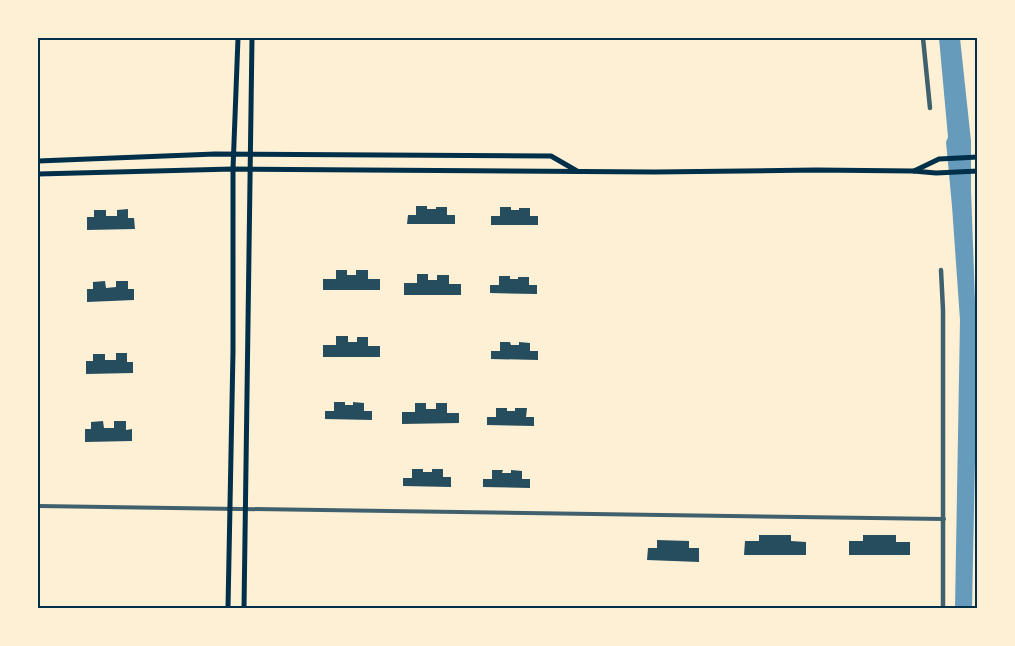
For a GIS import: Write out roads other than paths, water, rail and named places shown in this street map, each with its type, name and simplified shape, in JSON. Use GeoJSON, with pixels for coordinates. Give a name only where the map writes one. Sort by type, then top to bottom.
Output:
{"type":"FeatureCollection","features":[{"type":"Feature","properties":{"kind":"main road"},"geometry":{"type":"LineString","coordinates":[[228,608],[233,351],[233,169],[238,38]]}},
{"type":"Feature","properties":{"kind":"main road"},"geometry":{"type":"LineString","coordinates":[[244,608],[252,38]]}},
{"type":"Feature","properties":{"kind":"main road"},"geometry":{"type":"LineString","coordinates":[[38,161],[234,154],[551,156],[577,171]]}},
{"type":"Feature","properties":{"kind":"main road"},"geometry":{"type":"LineString","coordinates":[[914,171],[939,159],[978,157]]}},
{"type":"Feature","properties":{"kind":"main road"},"geometry":{"type":"LineString","coordinates":[[38,174],[233,169],[655,172],[816,170],[936,173],[978,171]]}},
{"type":"Feature","properties":{"kind":"street"},"geometry":{"type":"LineString","coordinates":[[923,38],[930,108]]}},
{"type":"Feature","properties":{"kind":"street"},"geometry":{"type":"LineString","coordinates":[[941,270],[944,310],[943,608]]}},
{"type":"Feature","properties":{"kind":"street"},"geometry":{"type":"LineString","coordinates":[[38,506],[944,519]]}},
{"type":"Feature","properties":{"kind":"water"},"geometry":{"type":"Polygon","coordinates":[[[939,38],[960,38],[971,141],[976,412],[972,608],[955,608],[960,320],[946,142],[948,137],[939,38]]]}}]}
